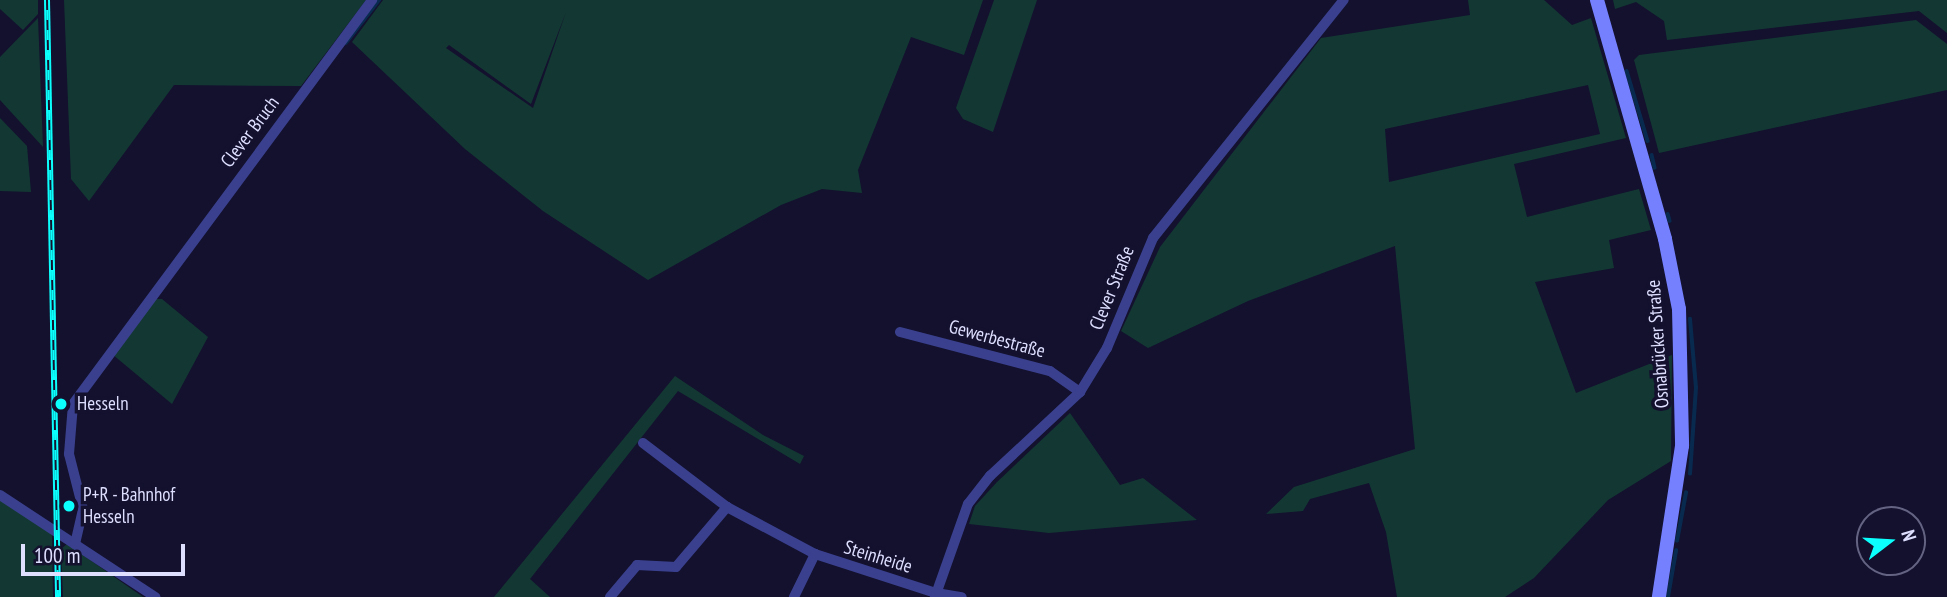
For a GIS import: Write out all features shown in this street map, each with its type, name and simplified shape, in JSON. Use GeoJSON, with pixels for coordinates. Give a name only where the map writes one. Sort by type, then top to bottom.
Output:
{"type":"FeatureCollection","features":[{"type":"Feature","properties":{"kind":"main road","name":"Osnabrücker Straße"},"geometry":{"type":"LineString","coordinates":[[1597,0],[1665,239],[1679,309],[1682,446],[1659,597]]}},
{"type":"Feature","properties":{"kind":"street","name":"Clever Bruch"},"geometry":{"type":"LineString","coordinates":[[75,544],[83,509],[69,454],[73,404],[372,0]]}},
{"type":"Feature","properties":{"kind":"street","name":"Clever Straße"},"geometry":{"type":"LineString","coordinates":[[935,595],[977,492],[1080,392],[1107,348],[1153,238],[1344,0]]}},
{"type":"Feature","properties":{"kind":"street","name":"Gewerbestraße"},"geometry":{"type":"LineString","coordinates":[[900,332],[1050,371],[1080,392]]}},
{"type":"Feature","properties":{"kind":"street"},"geometry":{"type":"LineString","coordinates":[[643,443],[727,507],[816,554]]}},
{"type":"Feature","properties":{"kind":"street"},"geometry":{"type":"LineString","coordinates":[[0,495],[156,597]]}},
{"type":"Feature","properties":{"kind":"street"},"geometry":{"type":"LineString","coordinates":[[610,597],[637,565],[676,567],[727,507]]}},
{"type":"Feature","properties":{"kind":"street","name":"Steinheide"},"geometry":{"type":"LineString","coordinates":[[794,597],[816,554],[935,595],[962,597]]}},
{"type":"Feature","properties":{"kind":"green space"},"geometry":{"type":"Polygon","coordinates":[[[0,0],[38,0],[38,14],[23,30],[0,9],[0,0]]]}},
{"type":"Feature","properties":{"kind":"green space"},"geometry":{"type":"Polygon","coordinates":[[[64,0],[366,0],[301,86],[174,85],[89,201],[71,179],[64,0]]]}},
{"type":"Feature","properties":{"kind":"green space"},"geometry":{"type":"Polygon","coordinates":[[[383,0],[983,0],[964,55],[911,37],[858,170],[862,193],[822,189],[781,205],[648,280],[543,211],[465,149],[352,42],[383,0]],[[566,12],[531,104],[449,45],[446,48],[533,108],[566,12]]]}},
{"type":"Feature","properties":{"kind":"green space"},"geometry":{"type":"Polygon","coordinates":[[[994,0],[1037,0],[993,132],[963,119],[956,108],[994,0]]]}},
{"type":"Feature","properties":{"kind":"green space"},"geometry":{"type":"Polygon","coordinates":[[[1468,0],[1544,0],[1572,25],[1591,18],[1626,138],[1514,164],[1527,217],[1639,189],[1651,230],[1609,240],[1614,268],[1535,282],[1576,393],[1672,355],[1671,461],[1608,500],[1534,578],[1505,597],[1397,597],[1386,532],[1369,483],[1310,499],[1303,511],[1266,514],[1294,487],[1415,449],[1395,246],[1248,301],[1148,348],[1121,331],[1160,247],[1321,38],[1470,15],[1468,0]],[[1588,85],[1385,129],[1389,182],[1600,134],[1588,85]]]}},
{"type":"Feature","properties":{"kind":"green space"},"geometry":{"type":"Polygon","coordinates":[[[1613,0],[1947,0],[1947,33],[1919,11],[1667,40],[1664,21],[1636,2],[1615,9],[1613,0]]]}},
{"type":"Feature","properties":{"kind":"green space"},"geometry":{"type":"Polygon","coordinates":[[[38,18],[43,147],[0,100],[0,57],[38,18]]]}},
{"type":"Feature","properties":{"kind":"green space"},"geometry":{"type":"Polygon","coordinates":[[[1916,20],[1947,44],[1947,90],[1659,153],[1634,60],[1639,55],[1916,20]]]}},
{"type":"Feature","properties":{"kind":"green space"},"geometry":{"type":"Polygon","coordinates":[[[0,118],[27,146],[31,192],[0,191],[0,118]]]}},
{"type":"Feature","properties":{"kind":"green space"},"geometry":{"type":"Polygon","coordinates":[[[152,299],[162,299],[208,337],[172,404],[112,354],[152,299]]]}},
{"type":"Feature","properties":{"kind":"green space"},"geometry":{"type":"Polygon","coordinates":[[[675,376],[763,435],[804,456],[800,464],[678,391],[530,579],[550,597],[494,597],[675,376]]]}},
{"type":"Feature","properties":{"kind":"green space"},"geometry":{"type":"Polygon","coordinates":[[[1070,413],[1120,485],[1143,478],[1197,520],[1049,533],[969,524],[975,506],[1070,413]]]}},
{"type":"Feature","properties":{"kind":"green space"},"geometry":{"type":"Polygon","coordinates":[[[0,498],[52,534],[53,597],[0,597],[0,498]]]}},
{"type":"Feature","properties":{"kind":"green space"},"geometry":{"type":"Polygon","coordinates":[[[67,544],[143,597],[63,597],[61,549],[67,544]]]}},
{"type":"Feature","properties":{"kind":"waterway"},"geometry":{"type":"LineString","coordinates":[[346,43],[379,0]]}},
{"type":"Feature","properties":{"kind":"waterway"},"geometry":{"type":"LineString","coordinates":[[1627,71],[1648,141]]}},
{"type":"Feature","properties":{"kind":"waterway"},"geometry":{"type":"LineString","coordinates":[[1652,155],[1655,168]]}},
{"type":"Feature","properties":{"kind":"waterway"},"geometry":{"type":"LineString","coordinates":[[1668,214],[1670,221]]}},
{"type":"Feature","properties":{"kind":"waterway"},"geometry":{"type":"LineString","coordinates":[[1690,319],[1696,388],[1690,474]]}},
{"type":"Feature","properties":{"kind":"waterway"},"geometry":{"type":"LineString","coordinates":[[1677,541],[1686,493]]}},
{"type":"Feature","properties":{"kind":"waterway"},"geometry":{"type":"LineString","coordinates":[[1668,597],[1676,551]]}},
{"type":"Feature","properties":{"kind":"railway"},"geometry":{"type":"LineString","coordinates":[[47,0],[58,597]]}},
{"type":"Feature","properties":{"kind":"place","name":"Hesseln"},"geometry":{"type":"Point","coordinates":[61,404]}},
{"type":"Feature","properties":{"kind":"place","name":"P+R - Bahnhof Hesseln"},"geometry":{"type":"Point","coordinates":[69,506]}}]}
